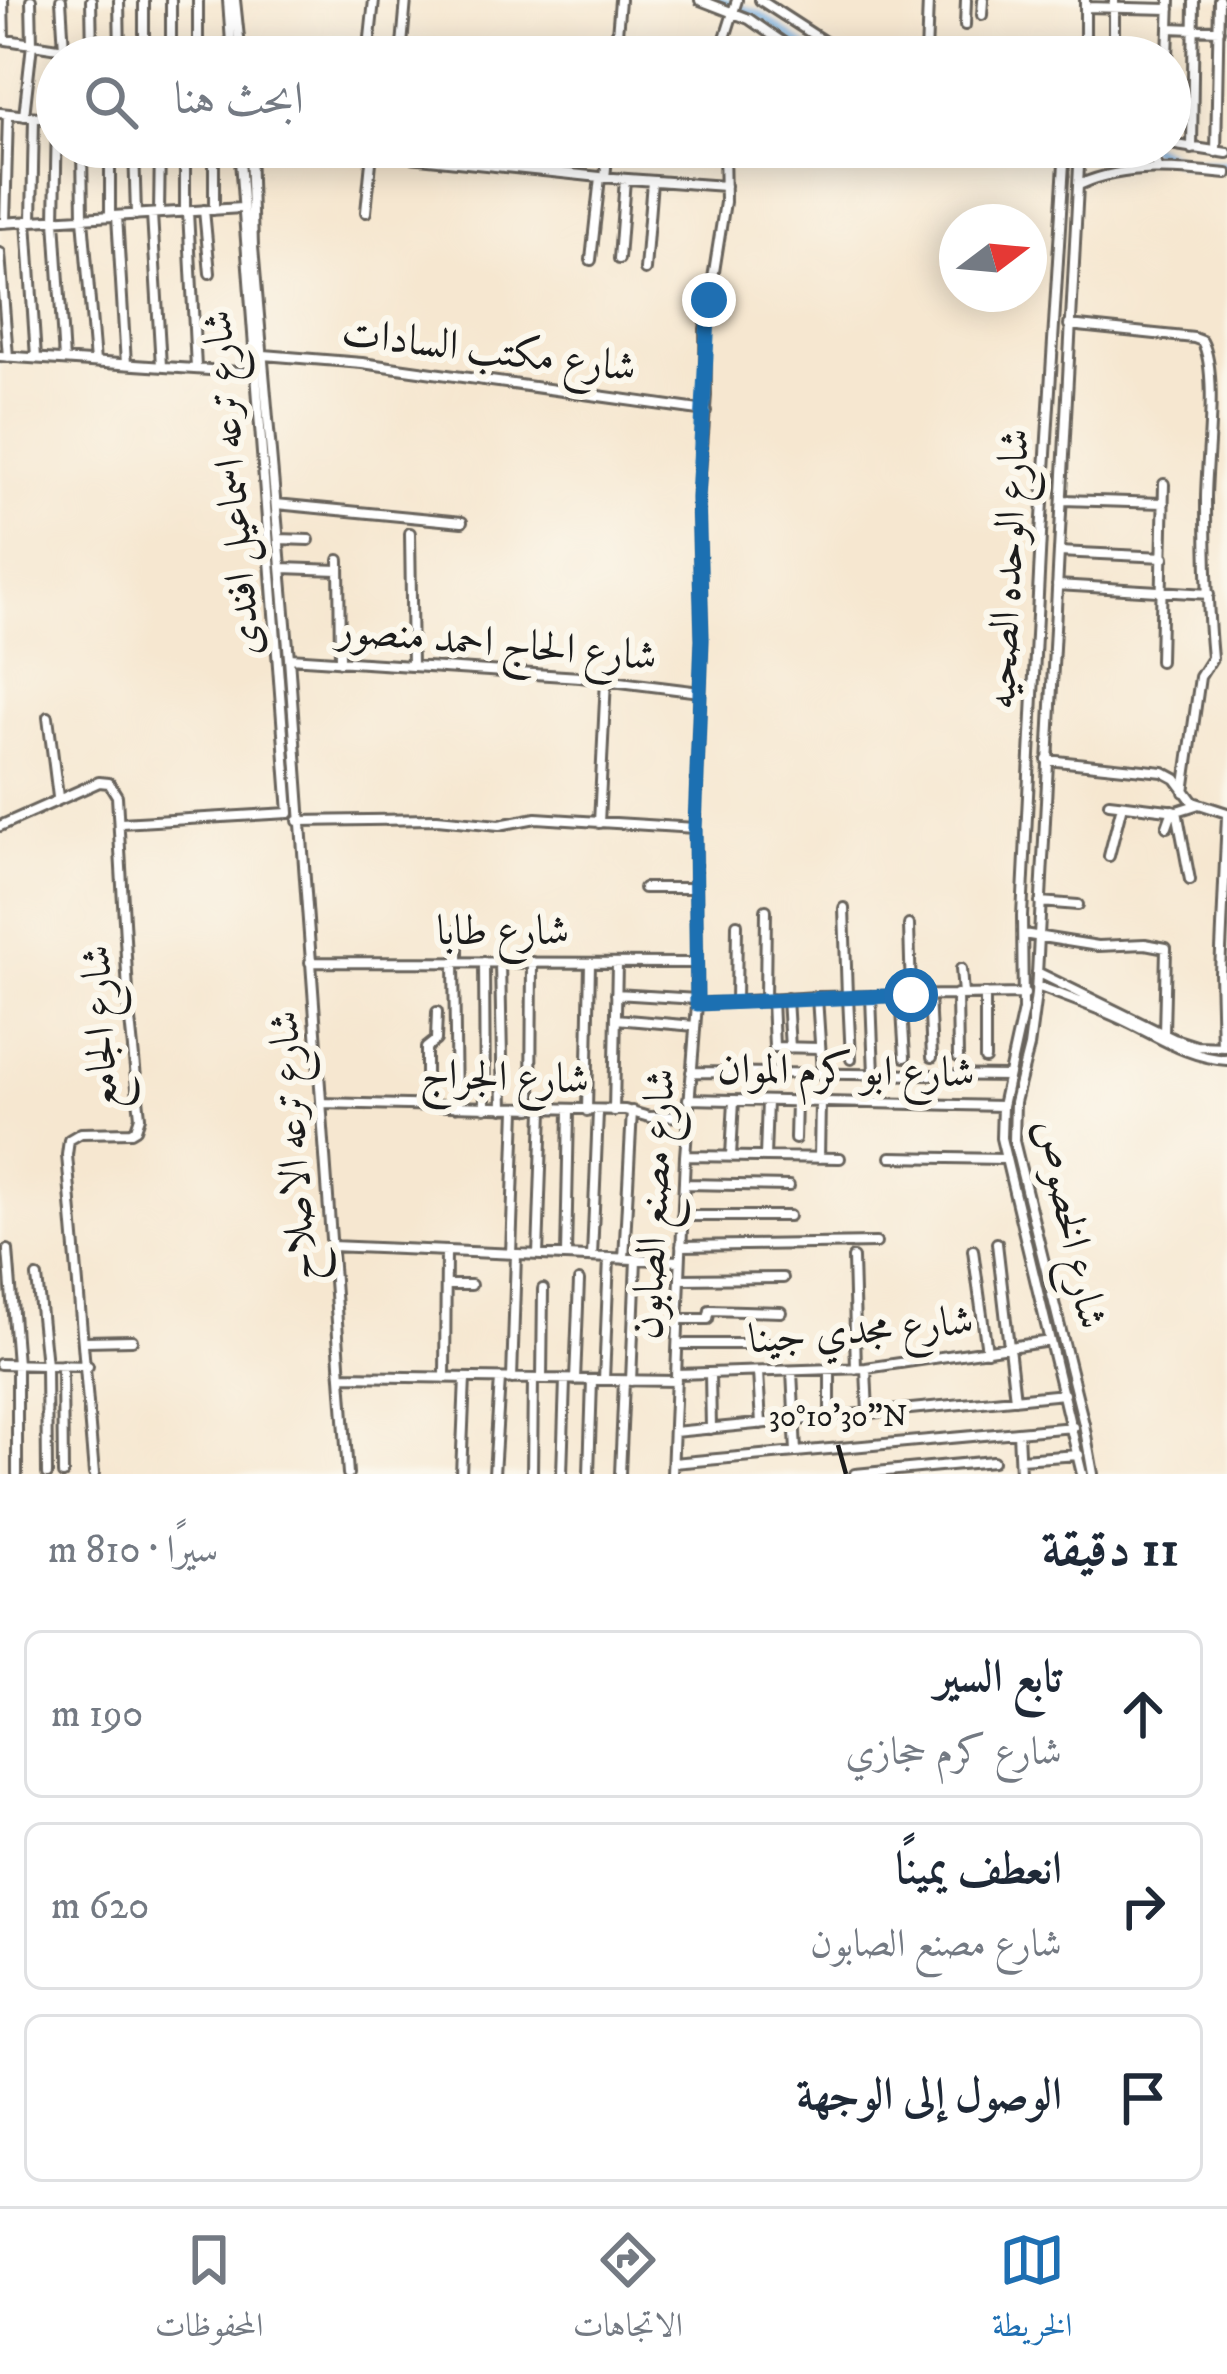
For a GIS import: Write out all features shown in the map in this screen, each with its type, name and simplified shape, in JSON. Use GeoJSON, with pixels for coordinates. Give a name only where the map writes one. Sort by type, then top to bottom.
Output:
{"type":"FeatureCollection","features":[{"type":"Feature","properties":{"kind":"street"},"geometry":{"type":"LineString","coordinates":[[3,0],[1,41],[36,45]]}},
{"type":"Feature","properties":{"kind":"street"},"geometry":{"type":"LineString","coordinates":[[31,0],[30,221],[36,358]]}},
{"type":"Feature","properties":{"kind":"street"},"geometry":{"type":"LineString","coordinates":[[61,36],[62,0]]}},
{"type":"Feature","properties":{"kind":"street"},"geometry":{"type":"LineString","coordinates":[[90,36],[91,0]]}},
{"type":"Feature","properties":{"kind":"street"},"geometry":{"type":"LineString","coordinates":[[118,36],[119,0]]}},
{"type":"Feature","properties":{"kind":"street"},"geometry":{"type":"LineString","coordinates":[[144,0],[145,36]]}},
{"type":"Feature","properties":{"kind":"street"},"geometry":{"type":"LineString","coordinates":[[171,0],[171,36]]}},
{"type":"Feature","properties":{"kind":"street"},"geometry":{"type":"LineString","coordinates":[[198,0],[198,36]]}},
{"type":"Feature","properties":{"kind":"street"},"geometry":{"type":"LineString","coordinates":[[231,0],[234,36]]}},
{"type":"Feature","properties":{"kind":"street"},"geometry":{"type":"LineString","coordinates":[[370,36],[374,0]]}},
{"type":"Feature","properties":{"kind":"street"},"geometry":{"type":"LineString","coordinates":[[403,36],[406,0]]}},
{"type":"Feature","properties":{"kind":"street"},"geometry":{"type":"LineString","coordinates":[[617,36],[620,0]]}},
{"type":"Feature","properties":{"kind":"street"},"geometry":{"type":"LineString","coordinates":[[700,0],[734,6],[776,36]]}},
{"type":"Feature","properties":{"kind":"street"},"geometry":{"type":"LineString","coordinates":[[760,0],[816,36]]}},
{"type":"Feature","properties":{"kind":"street"},"geometry":{"type":"LineString","coordinates":[[927,36],[928,0]]}},
{"type":"Feature","properties":{"kind":"street"},"geometry":{"type":"LineString","coordinates":[[965,25],[966,0]]}},
{"type":"Feature","properties":{"kind":"street"},"geometry":{"type":"LineString","coordinates":[[982,15],[983,0]]}},
{"type":"Feature","properties":{"kind":"street"},"geometry":{"type":"LineString","coordinates":[[1194,0],[1192,149],[1222,152],[1219,0]]}},
{"type":"Feature","properties":{"kind":"street"},"geometry":{"type":"LineString","coordinates":[[1085,36],[1084,4],[1170,4],[1169,36]]}},
{"type":"Feature","properties":{"kind":"street"},"geometry":{"type":"LineString","coordinates":[[1114,4],[1114,36]]}},
{"type":"Feature","properties":{"kind":"street"},"geometry":{"type":"LineString","coordinates":[[725,36],[734,6]]}},
{"type":"Feature","properties":{"kind":"street"},"geometry":{"type":"LineString","coordinates":[[1169,28],[1219,31]]}},
{"type":"Feature","properties":{"kind":"street"},"geometry":{"type":"LineString","coordinates":[[36,117],[4,114],[3,223],[242,208]]}},
{"type":"Feature","properties":{"kind":"street"},"geometry":{"type":"LineString","coordinates":[[56,168],[64,360]]}},
{"type":"Feature","properties":{"kind":"street"},"geometry":{"type":"LineString","coordinates":[[82,168],[95,362]]}},
{"type":"Feature","properties":{"kind":"street"},"geometry":{"type":"LineString","coordinates":[[111,168],[126,364]]}},
{"type":"Feature","properties":{"kind":"street"},"geometry":{"type":"LineString","coordinates":[[135,168],[136,214]]}},
{"type":"Feature","properties":{"kind":"street"},"geometry":{"type":"LineString","coordinates":[[158,168],[155,213],[160,366]]}},
{"type":"Feature","properties":{"kind":"street"},"geometry":{"type":"LineString","coordinates":[[186,168],[196,368]]}},
{"type":"Feature","properties":{"kind":"street"},"geometry":{"type":"LineString","coordinates":[[210,273],[213,168]]}},
{"type":"Feature","properties":{"kind":"street","name":"شارع ترعه اسماعيل افندى"},"geometry":{"type":"LineString","coordinates":[[240,168],[254,373],[279,539],[295,816]]}},
{"type":"Feature","properties":{"kind":"street","name":"شارع ترعه اسماعيل افندى"},"geometry":{"type":"LineString","coordinates":[[251,168],[264,355],[263,415],[295,816]]}},
{"type":"Feature","properties":{"kind":"street"},"geometry":{"type":"LineString","coordinates":[[365,212],[370,168]]}},
{"type":"Feature","properties":{"kind":"street"},"geometry":{"type":"LineString","coordinates":[[533,168],[726,186]]}},
{"type":"Feature","properties":{"kind":"street"},"geometry":{"type":"LineString","coordinates":[[591,260],[604,168]]}},
{"type":"Feature","properties":{"kind":"street","name":"شارع مصنع الصابون"},"geometry":{"type":"LineString","coordinates":[[673,1469],[687,1116],[697,1002],[698,498],[706,411],[705,328],[725,168]]}},
{"type":"Feature","properties":{"kind":"street","name":"شارع الوحده الصحيه"},"geometry":{"type":"LineString","coordinates":[[1023,994],[1045,442],[1064,168]]}},
{"type":"Feature","properties":{"kind":"street","name":"شارع الوحده الصحيه"},"geometry":{"type":"LineString","coordinates":[[1036,990],[1080,168]]}},
{"type":"Feature","properties":{"kind":"street"},"geometry":{"type":"LineString","coordinates":[[1080,185],[1114,173],[1160,169],[1227,174]]}},
{"type":"Feature","properties":{"kind":"street"},"geometry":{"type":"LineString","coordinates":[[619,260],[625,179]]}},
{"type":"Feature","properties":{"kind":"street"},"geometry":{"type":"LineString","coordinates":[[645,270],[652,181]]}},
{"type":"Feature","properties":{"kind":"street"},"geometry":{"type":"LineString","coordinates":[[0,253],[4,356],[254,373]]}},
{"type":"Feature","properties":{"kind":"street"},"geometry":{"type":"LineString","coordinates":[[1069,325],[1194,338],[1205,345],[1210,416],[1206,494],[1211,664],[1200,677],[1184,792]]}},
{"type":"Feature","properties":{"kind":"street","name":"شارع مكتب السادات"},"geometry":{"type":"LineString","coordinates":[[264,355],[362,363],[706,411]]}},
{"type":"Feature","properties":{"kind":"street"},"geometry":{"type":"LineString","coordinates":[[1045,442],[1066,443]]}},
{"type":"Feature","properties":{"kind":"street"},"geometry":{"type":"LineString","coordinates":[[1160,662],[1164,484]]}},
{"type":"Feature","properties":{"kind":"street"},"geometry":{"type":"LineString","coordinates":[[1062,500],[1164,503]]}},
{"type":"Feature","properties":{"kind":"street"},"geometry":{"type":"LineString","coordinates":[[276,504],[462,522]]}},
{"type":"Feature","properties":{"kind":"street"},"geometry":{"type":"LineString","coordinates":[[410,533],[412,666]]}},
{"type":"Feature","properties":{"kind":"street"},"geometry":{"type":"LineString","coordinates":[[279,539],[309,540]]}},
{"type":"Feature","properties":{"kind":"street"},"geometry":{"type":"LineString","coordinates":[[1059,552],[1163,557]]}},
{"type":"Feature","properties":{"kind":"street"},"geometry":{"type":"LineString","coordinates":[[281,568],[339,565],[340,662]]}},
{"type":"Feature","properties":{"kind":"street"},"geometry":{"type":"LineString","coordinates":[[1057,585],[1210,594]]}},
{"type":"Feature","properties":{"kind":"street"},"geometry":{"type":"LineString","coordinates":[[1039,618],[1055,618]]}},
{"type":"Feature","properties":{"kind":"street","name":"شارع الحاج احمد منصور"},"geometry":{"type":"LineString","coordinates":[[289,658],[606,679],[700,692]]}},
{"type":"Feature","properties":{"kind":"street"},"geometry":{"type":"LineString","coordinates":[[598,823],[606,679]]}},
{"type":"Feature","properties":{"kind":"street"},"geometry":{"type":"LineString","coordinates":[[48,717],[58,797]]}},
{"type":"Feature","properties":{"kind":"street"},"geometry":{"type":"LineString","coordinates":[[1037,972],[1165,1034],[1196,1046],[1224,1047],[1220,973],[1227,814],[1197,804],[1176,779],[1163,772],[1046,760]]}},
{"type":"Feature","properties":{"kind":"street"},"geometry":{"type":"LineString","coordinates":[[0,828],[82,786],[109,783],[121,823],[295,816],[499,825],[536,818],[695,828]]}},
{"type":"Feature","properties":{"kind":"street"},"geometry":{"type":"LineString","coordinates":[[1109,803],[1175,810],[1197,804]]}},
{"type":"Feature","properties":{"kind":"street"},"geometry":{"type":"LineString","coordinates":[[1109,856],[1123,805]]}},
{"type":"Feature","properties":{"kind":"street"},"geometry":{"type":"LineString","coordinates":[[1167,827],[1175,810]]}},
{"type":"Feature","properties":{"kind":"street"},"geometry":{"type":"LineString","coordinates":[[1175,810],[1190,880]]}},
{"type":"Feature","properties":{"kind":"street","name":"شارع ترعه الاصلاح"},"geometry":{"type":"LineString","coordinates":[[295,816],[348,1474]]}},
{"type":"Feature","properties":{"kind":"street","name":"شارع الجامع"},"geometry":{"type":"LineString","coordinates":[[94,1474],[67,1154],[69,1140],[81,1132],[131,1132],[140,1117],[129,1010],[121,823]]}},
{"type":"Feature","properties":{"kind":"street"},"geometry":{"type":"LineString","coordinates":[[644,888],[695,888]]}},
{"type":"Feature","properties":{"kind":"street"},"geometry":{"type":"LineString","coordinates":[[1040,902],[1078,905]]}},
{"type":"Feature","properties":{"kind":"street"},"geometry":{"type":"LineString","coordinates":[[844,908],[851,1059]]}},
{"type":"Feature","properties":{"kind":"street"},"geometry":{"type":"LineString","coordinates":[[766,910],[774,1047],[820,1048]]}},
{"type":"Feature","properties":{"kind":"street"},"geometry":{"type":"LineString","coordinates":[[736,1002],[737,924]]}},
{"type":"Feature","properties":{"kind":"street"},"geometry":{"type":"LineString","coordinates":[[905,1057],[909,925]]}},
{"type":"Feature","properties":{"kind":"street"},"geometry":{"type":"LineString","coordinates":[[456,1107],[458,930]]}},
{"type":"Feature","properties":{"kind":"street"},"geometry":{"type":"LineString","coordinates":[[1023,934],[1098,946],[1166,948],[1165,1034]]}},
{"type":"Feature","properties":{"kind":"street","name":"شارع طابا"},"geometry":{"type":"LineString","coordinates":[[310,962],[697,963]]}},
{"type":"Feature","properties":{"kind":"street"},"geometry":{"type":"LineString","coordinates":[[484,962],[485,1108]]}},
{"type":"Feature","properties":{"kind":"street"},"geometry":{"type":"LineString","coordinates":[[500,962],[502,1108]]}},
{"type":"Feature","properties":{"kind":"street"},"geometry":{"type":"LineString","coordinates":[[531,1109],[532,962]]}},
{"type":"Feature","properties":{"kind":"street"},"geometry":{"type":"LineString","coordinates":[[590,962],[592,1257]]}},
{"type":"Feature","properties":{"kind":"street"},"geometry":{"type":"LineString","coordinates":[[614,1111],[617,963]]}},
{"type":"Feature","properties":{"kind":"street"},"geometry":{"type":"LineString","coordinates":[[958,1057],[961,969]]}},
{"type":"Feature","properties":{"kind":"street"},"geometry":{"type":"LineString","coordinates":[[616,994],[736,1002],[1036,990],[1116,1016],[1178,1050],[1227,1060]]}},
{"type":"Feature","properties":{"kind":"street","name":"شارع الخصوص"},"geometry":{"type":"LineString","coordinates":[[1036,990],[1029,1047],[1015,1102],[1014,1141],[1093,1474]]}},
{"type":"Feature","properties":{"kind":"street"},"geometry":{"type":"LineString","coordinates":[[985,994],[985,1059]]}},
{"type":"Feature","properties":{"kind":"street","name":"شارع الخصوص"},"geometry":{"type":"LineString","coordinates":[[1023,994],[1021,1027],[1002,1106],[1004,1159],[1082,1474]]}},
{"type":"Feature","properties":{"kind":"street"},"geometry":{"type":"LineString","coordinates":[[871,995],[874,1075]]}},
{"type":"Feature","properties":{"kind":"street"},"geometry":{"type":"LineString","coordinates":[[929,995],[932,1057]]}},
{"type":"Feature","properties":{"kind":"street"},"geometry":{"type":"LineString","coordinates":[[817,997],[822,1074]]}},
{"type":"Feature","properties":{"kind":"street"},"geometry":{"type":"LineString","coordinates":[[787,998],[790,1048]]}},
{"type":"Feature","properties":{"kind":"street"},"geometry":{"type":"LineString","coordinates":[[426,1106],[431,1061],[426,1048],[436,1040],[437,1012]]}},
{"type":"Feature","properties":{"kind":"street"},"geometry":{"type":"LineString","coordinates":[[616,1019],[695,1026]]}},
{"type":"Feature","properties":{"kind":"street"},"geometry":{"type":"LineString","coordinates":[[691,1072],[1008,1076]]}},
{"type":"Feature","properties":{"kind":"street","name":"شارع ابو كرم الموان"},"geometry":{"type":"LineString","coordinates":[[688,1099],[1002,1106]]}},
{"type":"Feature","properties":{"kind":"street"},"geometry":{"type":"LineString","coordinates":[[731,1156],[734,1100]]}},
{"type":"Feature","properties":{"kind":"street"},"geometry":{"type":"LineString","coordinates":[[765,1157],[767,1101]]}},
{"type":"Feature","properties":{"kind":"street"},"geometry":{"type":"LineString","coordinates":[[795,1139],[796,1101]]}},
{"type":"Feature","properties":{"kind":"street"},"geometry":{"type":"LineString","coordinates":[[819,1158],[820,1102]]}},
{"type":"Feature","properties":{"kind":"street","name":"شارع الجراج"},"geometry":{"type":"LineString","coordinates":[[321,1103],[687,1116]]}},
{"type":"Feature","properties":{"kind":"street"},"geometry":{"type":"LineString","coordinates":[[512,1379],[516,1109]]}},
{"type":"Feature","properties":{"kind":"street"},"geometry":{"type":"LineString","coordinates":[[538,1255],[543,1110]]}},
{"type":"Feature","properties":{"kind":"street"},"geometry":{"type":"LineString","coordinates":[[566,1256],[569,1111]]}},
{"type":"Feature","properties":{"kind":"street"},"geometry":{"type":"LineString","coordinates":[[624,1258],[632,1112]]}},
{"type":"Feature","properties":{"kind":"street"},"geometry":{"type":"LineString","coordinates":[[685,1156],[840,1158]]}},
{"type":"Feature","properties":{"kind":"street"},"geometry":{"type":"LineString","coordinates":[[891,1157],[1004,1159]]}},
{"type":"Feature","properties":{"kind":"street"},"geometry":{"type":"LineString","coordinates":[[684,1184],[789,1186]]}},
{"type":"Feature","properties":{"kind":"street"},"geometry":{"type":"LineString","coordinates":[[682,1216],[789,1216]]}},
{"type":"Feature","properties":{"kind":"street"},"geometry":{"type":"LineString","coordinates":[[681,1246],[876,1243]]}},
{"type":"Feature","properties":{"kind":"street"},"geometry":{"type":"LineString","coordinates":[[997,1243],[1015,1400]]}},
{"type":"Feature","properties":{"kind":"street"},"geometry":{"type":"LineString","coordinates":[[331,1246],[680,1261]]}},
{"type":"Feature","properties":{"kind":"street"},"geometry":{"type":"LineString","coordinates":[[8,1250],[17,1364],[17,1474]]}},
{"type":"Feature","properties":{"kind":"street"},"geometry":{"type":"LineString","coordinates":[[973,1250],[987,1351]]}},
{"type":"Feature","properties":{"kind":"street"},"geometry":{"type":"LineString","coordinates":[[446,1251],[446,1378]]}},
{"type":"Feature","properties":{"kind":"street"},"geometry":{"type":"LineString","coordinates":[[604,1380],[609,1258]]}},
{"type":"Feature","properties":{"kind":"street"},"geometry":{"type":"LineString","coordinates":[[854,1258],[868,1414]]}},
{"type":"Feature","properties":{"kind":"street"},"geometry":{"type":"LineString","coordinates":[[620,1474],[636,1259]]}},
{"type":"Feature","properties":{"kind":"street"},"geometry":{"type":"LineString","coordinates":[[37,1277],[46,1365],[47,1474]]}},
{"type":"Feature","properties":{"kind":"street"},"geometry":{"type":"LineString","coordinates":[[680,1279],[783,1278]]}},
{"type":"Feature","properties":{"kind":"street"},"geometry":{"type":"LineString","coordinates":[[562,1474],[579,1281]]}},
{"type":"Feature","properties":{"kind":"street"},"geometry":{"type":"LineString","coordinates":[[446,1285],[471,1285]]}},
{"type":"Feature","properties":{"kind":"street"},"geometry":{"type":"LineString","coordinates":[[532,1474],[543,1289]]}},
{"type":"Feature","properties":{"kind":"street"},"geometry":{"type":"LineString","coordinates":[[678,1319],[708,1319],[710,1310],[781,1312]]}},
{"type":"Feature","properties":{"kind":"street"},"geometry":{"type":"LineString","coordinates":[[85,1341],[132,1340]]}},
{"type":"Feature","properties":{"kind":"street","name":"شارع مجدي جينا"},"geometry":{"type":"LineString","coordinates":[[340,1376],[627,1381],[710,1373],[861,1369],[1050,1341]]}},
{"type":"Feature","properties":{"kind":"street"},"geometry":{"type":"LineString","coordinates":[[678,1344],[780,1344]]}},
{"type":"Feature","properties":{"kind":"street"},"geometry":{"type":"LineString","coordinates":[[0,1364],[88,1366]]}},
{"type":"Feature","properties":{"kind":"street"},"geometry":{"type":"LineString","coordinates":[[62,1365],[63,1474]]}},
{"type":"Feature","properties":{"kind":"street"},"geometry":{"type":"LineString","coordinates":[[830,1370],[830,1418]]}},
{"type":"Feature","properties":{"kind":"street"},"geometry":{"type":"LineString","coordinates":[[792,1371],[796,1452]]}},
{"type":"Feature","properties":{"kind":"street"},"geometry":{"type":"LineString","coordinates":[[758,1372],[761,1424]]}},
{"type":"Feature","properties":{"kind":"street"},"geometry":{"type":"LineString","coordinates":[[710,1373],[711,1429]]}},
{"type":"Feature","properties":{"kind":"street"},"geometry":{"type":"LineString","coordinates":[[461,1474],[465,1378]]}},
{"type":"Feature","properties":{"kind":"street"},"geometry":{"type":"LineString","coordinates":[[494,1474],[500,1379]]}},
{"type":"Feature","properties":{"kind":"street"},"geometry":{"type":"LineString","coordinates":[[589,1474],[592,1380]]}},
{"type":"Feature","properties":{"kind":"street"},"geometry":{"type":"LineString","coordinates":[[674,1432],[1064,1394]]}},
{"type":"Feature","properties":{"kind":"street"},"geometry":{"type":"LineString","coordinates":[[673,1469],[796,1452],[1073,1427]]}},
{"type":"Feature","properties":{"kind":"street"},"geometry":{"type":"LineString","coordinates":[[1018,1432],[1020,1474]]}},
{"type":"Feature","properties":{"kind":"street"},"geometry":{"type":"LineString","coordinates":[[1019,1459],[1079,1455]]}},
{"type":"Feature","properties":{"kind":"street"},"geometry":{"type":"LineString","coordinates":[[855,1474],[993,1461]]}},
{"type":"Feature","properties":{"kind":"waterway"},"geometry":{"type":"LineString","coordinates":[[718,0],[760,15],[788,36]]}},
{"type":"Feature","properties":{"kind":"waterway"},"geometry":{"type":"LineString","coordinates":[[1191,162],[1227,165]]}},
{"type":"Feature","properties":{"kind":"route"},"geometry":{"type":"LineString","coordinates":[[709,300],[698,498],[702,639],[695,828],[697,1004],[911,995]]}}]}
